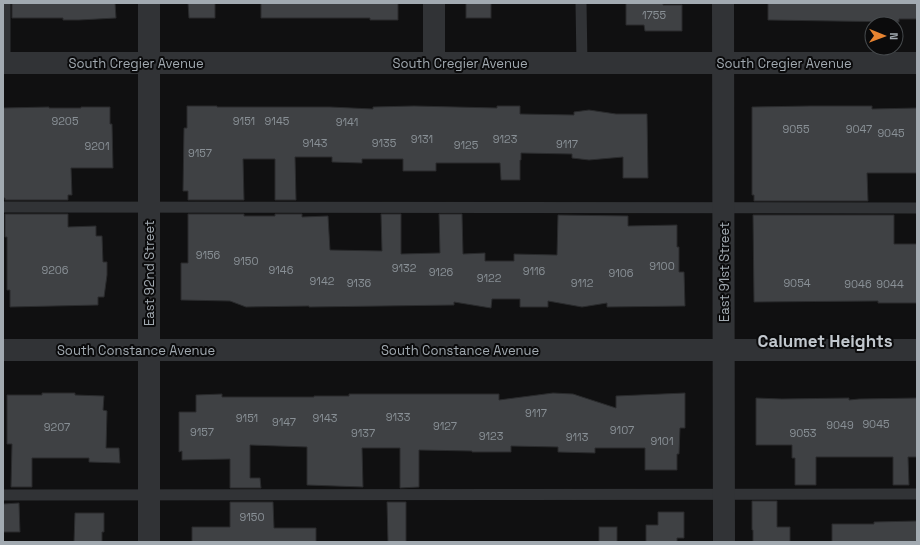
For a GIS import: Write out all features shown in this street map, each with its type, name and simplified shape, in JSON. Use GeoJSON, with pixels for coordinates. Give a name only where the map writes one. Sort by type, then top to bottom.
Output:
{"type":"FeatureCollection","features":[{"type":"Feature","properties":{"kind":"street","name":"East 92nd Street"},"geometry":{"type":"LineString","coordinates":[[149,3],[149,542]]}},
{"type":"Feature","properties":{"kind":"street"},"geometry":{"type":"LineString","coordinates":[[434,3],[434,63]]}},
{"type":"Feature","properties":{"kind":"street","name":"East 91st Street"},"geometry":{"type":"LineString","coordinates":[[723,3],[724,542]]}},
{"type":"Feature","properties":{"kind":"street","name":"South Cregier Avenue"},"geometry":{"type":"LineString","coordinates":[[4,63],[917,63]]}},
{"type":"Feature","properties":{"kind":"street","name":"South Constance Avenue"},"geometry":{"type":"LineString","coordinates":[[3,350],[917,350]]}},
{"type":"Feature","properties":{"kind":"lane"},"geometry":{"type":"LineString","coordinates":[[4,63],[5,3]]}},
{"type":"Feature","properties":{"kind":"lane"},"geometry":{"type":"LineString","coordinates":[[581,3],[582,63]]}},
{"type":"Feature","properties":{"kind":"lane"},"geometry":{"type":"LineString","coordinates":[[3,207],[917,208]]}},
{"type":"Feature","properties":{"kind":"lane"},"geometry":{"type":"LineString","coordinates":[[3,495],[917,494]]}},
{"type":"Feature","properties":{"kind":"building"},"geometry":{"type":"Polygon","coordinates":[[[12,3],[115,3],[116,18],[63,20],[63,18],[12,18],[12,3]]]}},
{"type":"Feature","properties":{"kind":"building"},"geometry":{"type":"Polygon","coordinates":[[[188,3],[215,3],[215,18],[189,18],[188,3]]]}},
{"type":"Feature","properties":{"kind":"building"},"geometry":{"type":"Polygon","coordinates":[[[261,3],[398,3],[398,20],[370,20],[370,18],[261,18],[261,3]]]}},
{"type":"Feature","properties":{"kind":"building"},"geometry":{"type":"Polygon","coordinates":[[[466,3],[491,3],[491,18],[466,18],[466,3]]]}},
{"type":"Feature","properties":{"kind":"building"},"geometry":{"type":"Polygon","coordinates":[[[626,3],[663,3],[663,5],[682,5],[682,31],[645,31],[644,25],[626,25],[626,3]]]}},
{"type":"Feature","properties":{"kind":"building"},"geometry":{"type":"Polygon","coordinates":[[[768,3],[917,3],[917,19],[904,19],[904,16],[864,16],[864,21],[768,20],[768,3]]]}},
{"type":"Feature","properties":{"kind":"building"},"geometry":{"type":"Polygon","coordinates":[[[187,106],[330,107],[373,109],[373,107],[414,106],[497,108],[497,106],[520,106],[520,114],[574,115],[574,112],[589,110],[616,114],[647,114],[648,178],[623,178],[623,157],[589,160],[572,158],[572,154],[521,153],[520,180],[501,180],[500,163],[436,163],[436,171],[403,171],[403,159],[362,159],[362,163],[332,162],[332,157],[295,157],[296,200],[275,200],[275,159],[243,159],[244,200],[188,200],[188,191],[183,191],[184,128],[187,128],[187,106]]]}},
{"type":"Feature","properties":{"kind":"building"},"geometry":{"type":"Polygon","coordinates":[[[872,106],[872,109],[917,108],[917,173],[867,173],[868,201],[754,201],[754,195],[752,195],[752,107],[872,106]]]}},
{"type":"Feature","properties":{"kind":"building"},"geometry":{"type":"Polygon","coordinates":[[[110,107],[113,168],[71,168],[72,195],[68,195],[68,200],[5,200],[5,198],[3,198],[3,108],[110,107]]]}},
{"type":"Feature","properties":{"kind":"building"},"geometry":{"type":"Polygon","coordinates":[[[5,214],[68,214],[68,227],[96,226],[96,236],[102,236],[103,262],[107,262],[104,297],[98,297],[98,305],[10,307],[10,290],[7,290],[7,237],[5,237],[5,214]]]}},
{"type":"Feature","properties":{"kind":"building"},"geometry":{"type":"Polygon","coordinates":[[[188,214],[244,214],[244,216],[275,216],[275,214],[302,214],[302,217],[328,216],[330,250],[382,251],[381,214],[401,214],[401,254],[440,253],[439,214],[462,214],[463,254],[485,253],[485,261],[514,261],[514,254],[557,255],[558,215],[628,216],[628,226],[677,225],[679,272],[684,272],[685,306],[607,307],[607,303],[582,307],[548,301],[548,307],[520,307],[520,299],[492,299],[491,308],[454,302],[454,305],[246,307],[230,301],[181,300],[181,263],[188,263],[188,214]]]}},
{"type":"Feature","properties":{"kind":"building"},"geometry":{"type":"Polygon","coordinates":[[[753,215],[894,215],[894,244],[917,244],[917,303],[878,303],[878,301],[754,302],[753,215]]]}},
{"type":"Feature","properties":{"kind":"building"},"geometry":{"type":"Polygon","coordinates":[[[42,393],[75,393],[75,395],[104,396],[103,410],[107,411],[106,448],[119,448],[120,463],[89,462],[89,458],[32,458],[32,487],[11,487],[12,444],[7,444],[7,395],[42,395],[42,393]]]}},
{"type":"Feature","properties":{"kind":"building"},"geometry":{"type":"Polygon","coordinates":[[[553,393],[573,394],[616,408],[616,396],[685,393],[685,428],[680,428],[677,470],[645,470],[645,448],[595,448],[595,453],[558,452],[558,447],[511,446],[511,452],[419,450],[419,487],[400,488],[400,448],[362,448],[363,487],[307,485],[307,447],[250,445],[250,478],[260,478],[261,488],[230,488],[230,459],[182,460],[182,451],[179,452],[179,412],[196,412],[196,395],[222,394],[222,397],[314,397],[349,396],[349,394],[499,394],[499,400],[553,393]]]}},
{"type":"Feature","properties":{"kind":"building"},"geometry":{"type":"Polygon","coordinates":[[[756,398],[849,398],[849,400],[917,398],[917,457],[908,457],[909,485],[893,485],[893,457],[816,457],[816,485],[795,485],[795,458],[792,458],[792,445],[756,445],[756,398]]]}},
{"type":"Feature","properties":{"kind":"building"},"geometry":{"type":"Polygon","coordinates":[[[752,501],[777,501],[777,527],[790,527],[790,542],[753,542],[752,501]]]}},
{"type":"Feature","properties":{"kind":"building"},"geometry":{"type":"Polygon","coordinates":[[[230,502],[273,502],[274,528],[316,528],[316,542],[192,542],[192,527],[230,527],[230,502]]]}},
{"type":"Feature","properties":{"kind":"building"},"geometry":{"type":"Polygon","coordinates":[[[387,502],[406,502],[406,542],[388,542],[387,502]]]}},
{"type":"Feature","properties":{"kind":"building"},"geometry":{"type":"Polygon","coordinates":[[[19,503],[20,532],[3,532],[3,504],[19,503]]]}},
{"type":"Feature","properties":{"kind":"building"},"geometry":{"type":"Polygon","coordinates":[[[658,512],[684,512],[684,538],[677,538],[677,542],[646,542],[646,525],[658,525],[658,512]]]}},
{"type":"Feature","properties":{"kind":"building"},"geometry":{"type":"Polygon","coordinates":[[[75,513],[104,513],[104,532],[102,532],[102,542],[74,542],[75,513]]]}},
{"type":"Feature","properties":{"kind":"building"},"geometry":{"type":"Polygon","coordinates":[[[917,521],[917,542],[832,542],[832,524],[874,524],[874,522],[917,521]]]}},
{"type":"Feature","properties":{"kind":"building"},"geometry":{"type":"Polygon","coordinates":[[[599,527],[617,527],[617,542],[599,542],[599,527]]]}},
{"type":"Feature","properties":{"kind":"district","name":"Calumet Heights"},"geometry":{"type":"Point","coordinates":[825,341]}}]}
